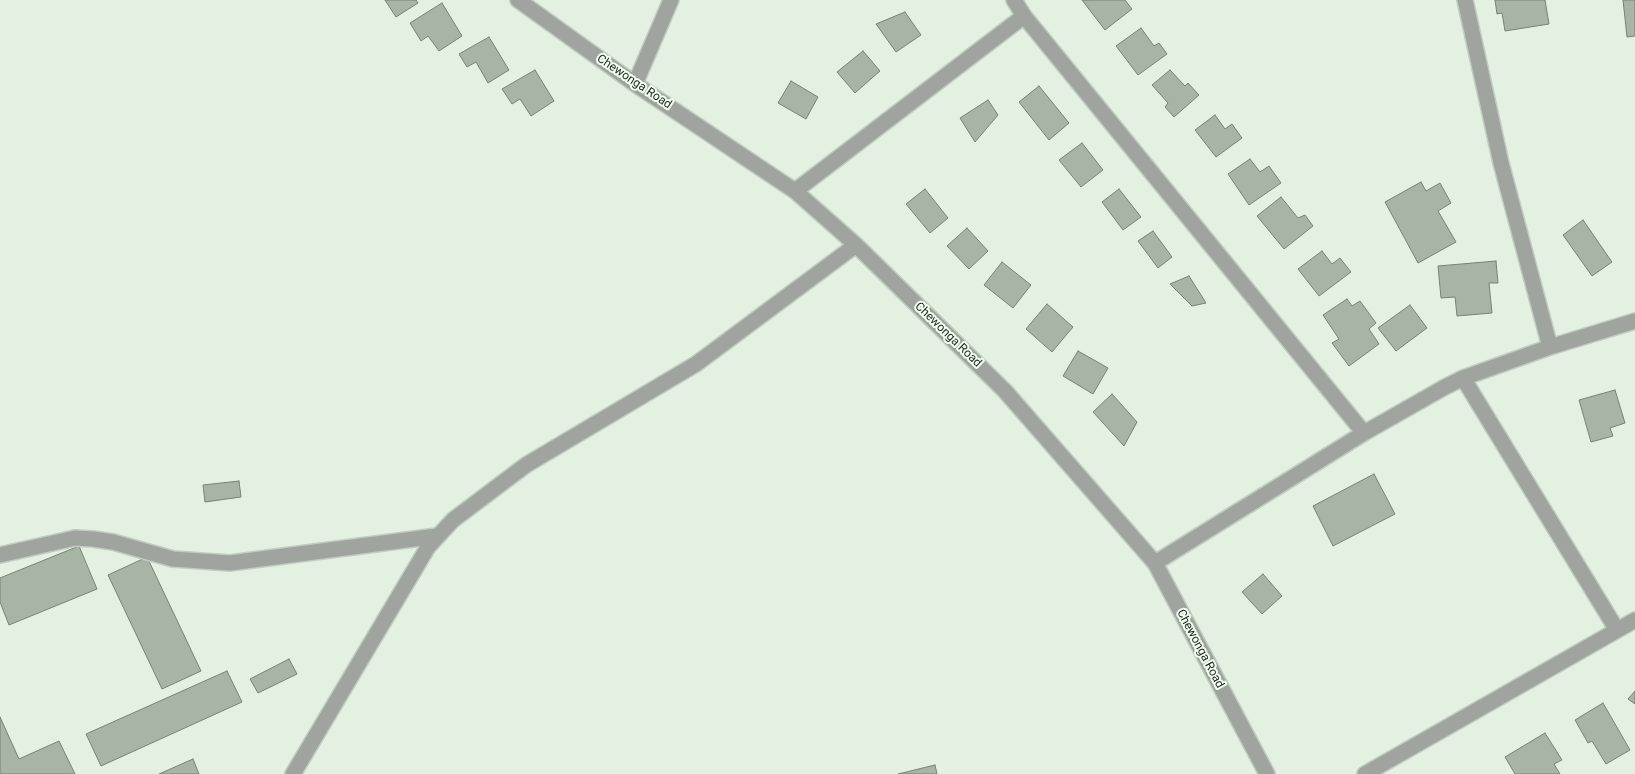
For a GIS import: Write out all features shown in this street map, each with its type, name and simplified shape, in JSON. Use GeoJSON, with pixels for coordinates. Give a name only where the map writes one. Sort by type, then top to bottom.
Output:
{"type":"FeatureCollection","features":[{"type":"Feature","properties":{"kind":"street","name":"Chewonga Road"},"geometry":{"type":"LineString","coordinates":[[518,0],[636,84],[795,192],[856,245],[1005,391],[1155,563],[1267,774]]}},
{"type":"Feature","properties":{"kind":"street"},"geometry":{"type":"LineString","coordinates":[[636,84],[671,0]]}},
{"type":"Feature","properties":{"kind":"street"},"geometry":{"type":"LineString","coordinates":[[1014,0],[1024,16],[1364,433]]}},
{"type":"Feature","properties":{"kind":"street"},"geometry":{"type":"LineString","coordinates":[[1466,0],[1501,163],[1550,347]]}},
{"type":"Feature","properties":{"kind":"street"},"geometry":{"type":"LineString","coordinates":[[795,192],[1024,16]]}},
{"type":"Feature","properties":{"kind":"street"},"geometry":{"type":"LineString","coordinates":[[293,774],[437,536],[452,520],[526,465],[696,364],[856,245]]}},
{"type":"Feature","properties":{"kind":"street"},"geometry":{"type":"LineString","coordinates":[[1155,563],[1364,433],[1463,378],[1550,347],[1635,322]]}},
{"type":"Feature","properties":{"kind":"street"},"geometry":{"type":"LineString","coordinates":[[1463,378],[1617,630]]}},
{"type":"Feature","properties":{"kind":"street"},"geometry":{"type":"LineString","coordinates":[[0,555],[76,538],[113,542],[173,559],[230,563],[437,536]]}},
{"type":"Feature","properties":{"kind":"street"},"geometry":{"type":"LineString","coordinates":[[1365,774],[1635,620]]}},
{"type":"Feature","properties":{"kind":"building"},"geometry":{"type":"Polygon","coordinates":[[[385,0],[416,0],[418,3],[396,17],[385,0]]]}},
{"type":"Feature","properties":{"kind":"building"},"geometry":{"type":"Polygon","coordinates":[[[1082,0],[1125,0],[1132,9],[1105,30],[1082,0]]]}},
{"type":"Feature","properties":{"kind":"building"},"geometry":{"type":"Polygon","coordinates":[[[1495,0],[1545,0],[1549,24],[1505,31],[1502,13],[1497,14],[1495,0]]]}},
{"type":"Feature","properties":{"kind":"building"},"geometry":{"type":"Polygon","coordinates":[[[1623,0],[1635,0],[1635,36],[1627,37],[1623,0]]]}},
{"type":"Feature","properties":{"kind":"building"},"geometry":{"type":"Polygon","coordinates":[[[442,3],[462,36],[439,51],[428,36],[421,41],[410,23],[442,3]]]}},
{"type":"Feature","properties":{"kind":"building"},"geometry":{"type":"Polygon","coordinates":[[[905,12],[921,35],[896,52],[876,24],[905,12]]]}},
{"type":"Feature","properties":{"kind":"building"},"geometry":{"type":"Polygon","coordinates":[[[1141,28],[1154,46],[1159,43],[1167,54],[1138,75],[1116,46],[1141,28]]]}},
{"type":"Feature","properties":{"kind":"building"},"geometry":{"type":"Polygon","coordinates":[[[489,37],[509,70],[488,83],[476,62],[467,67],[459,54],[489,37]]]}},
{"type":"Feature","properties":{"kind":"building"},"geometry":{"type":"Polygon","coordinates":[[[863,51],[880,71],[855,93],[837,72],[863,51]]]}},
{"type":"Feature","properties":{"kind":"building"},"geometry":{"type":"Polygon","coordinates":[[[535,70],[554,101],[531,116],[520,99],[512,104],[502,89],[535,70]]]}},
{"type":"Feature","properties":{"kind":"building"},"geometry":{"type":"Polygon","coordinates":[[[1170,70],[1185,86],[1188,83],[1199,95],[1174,117],[1165,107],[1168,103],[1152,85],[1170,70]]]}},
{"type":"Feature","properties":{"kind":"building"},"geometry":{"type":"Polygon","coordinates":[[[791,81],[818,97],[806,119],[778,103],[791,81]]]}},
{"type":"Feature","properties":{"kind":"building"},"geometry":{"type":"Polygon","coordinates":[[[1039,86],[1069,123],[1049,140],[1019,102],[1039,86]]]}},
{"type":"Feature","properties":{"kind":"building"},"geometry":{"type":"Polygon","coordinates":[[[988,100],[998,115],[975,142],[960,118],[988,100]]]}},
{"type":"Feature","properties":{"kind":"building"},"geometry":{"type":"Polygon","coordinates":[[[1215,115],[1225,129],[1232,124],[1242,138],[1216,157],[1195,130],[1215,115]]]}},
{"type":"Feature","properties":{"kind":"building"},"geometry":{"type":"Polygon","coordinates":[[[1082,143],[1103,170],[1081,187],[1059,160],[1082,143]]]}},
{"type":"Feature","properties":{"kind":"building"},"geometry":{"type":"Polygon","coordinates":[[[1250,159],[1260,172],[1269,166],[1281,183],[1249,205],[1228,174],[1250,159]]]}},
{"type":"Feature","properties":{"kind":"building"},"geometry":{"type":"Polygon","coordinates":[[[1421,182],[1426,191],[1440,183],[1451,203],[1438,211],[1456,242],[1418,263],[1385,202],[1421,182]]]}},
{"type":"Feature","properties":{"kind":"building"},"geometry":{"type":"Polygon","coordinates":[[[925,189],[948,218],[930,233],[906,204],[925,189]]]}},
{"type":"Feature","properties":{"kind":"building"},"geometry":{"type":"Polygon","coordinates":[[[1119,189],[1141,217],[1123,230],[1102,202],[1119,189]]]}},
{"type":"Feature","properties":{"kind":"building"},"geometry":{"type":"Polygon","coordinates":[[[1281,197],[1298,218],[1305,215],[1313,226],[1284,249],[1257,216],[1281,197]]]}},
{"type":"Feature","properties":{"kind":"building"},"geometry":{"type":"Polygon","coordinates":[[[1583,220],[1612,262],[1592,276],[1563,235],[1583,220]]]}},
{"type":"Feature","properties":{"kind":"building"},"geometry":{"type":"Polygon","coordinates":[[[967,228],[988,251],[969,269],[947,246],[967,228]]]}},
{"type":"Feature","properties":{"kind":"building"},"geometry":{"type":"Polygon","coordinates":[[[1153,231],[1172,257],[1158,268],[1138,241],[1153,231]]]}},
{"type":"Feature","properties":{"kind":"building"},"geometry":{"type":"Polygon","coordinates":[[[1322,251],[1332,264],[1340,258],[1351,272],[1319,296],[1298,269],[1322,251]]]}},
{"type":"Feature","properties":{"kind":"building"},"geometry":{"type":"Polygon","coordinates":[[[1496,261],[1498,283],[1489,283],[1492,313],[1457,316],[1455,297],[1441,298],[1438,266],[1496,261]]]}},
{"type":"Feature","properties":{"kind":"building"},"geometry":{"type":"Polygon","coordinates":[[[1002,262],[1031,285],[1013,308],[984,285],[1002,262]]]}},
{"type":"Feature","properties":{"kind":"building"},"geometry":{"type":"Polygon","coordinates":[[[1189,276],[1206,303],[1192,306],[1170,284],[1189,276]]]}},
{"type":"Feature","properties":{"kind":"building"},"geometry":{"type":"Polygon","coordinates":[[[1347,299],[1352,306],[1360,301],[1376,323],[1369,329],[1379,344],[1349,366],[1332,343],[1339,339],[1323,315],[1347,299]]]}},
{"type":"Feature","properties":{"kind":"building"},"geometry":{"type":"Polygon","coordinates":[[[1047,304],[1073,327],[1052,352],[1026,329],[1047,304]]]}},
{"type":"Feature","properties":{"kind":"building"},"geometry":{"type":"Polygon","coordinates":[[[1410,305],[1427,328],[1396,351],[1378,328],[1410,305]]]}},
{"type":"Feature","properties":{"kind":"building"},"geometry":{"type":"Polygon","coordinates":[[[1078,351],[1108,368],[1093,394],[1063,376],[1078,351]]]}},
{"type":"Feature","properties":{"kind":"building"},"geometry":{"type":"Polygon","coordinates":[[[1615,390],[1625,423],[1610,428],[1613,436],[1591,442],[1579,400],[1615,390]]]}},
{"type":"Feature","properties":{"kind":"building"},"geometry":{"type":"Polygon","coordinates":[[[1112,394],[1137,422],[1124,446],[1093,412],[1112,394]]]}},
{"type":"Feature","properties":{"kind":"building"},"geometry":{"type":"Polygon","coordinates":[[[1374,474],[1395,514],[1333,546],[1313,506],[1374,474]]]}},
{"type":"Feature","properties":{"kind":"building"},"geometry":{"type":"Polygon","coordinates":[[[239,481],[241,497],[205,502],[203,485],[239,481]]]}},
{"type":"Feature","properties":{"kind":"building"},"geometry":{"type":"Polygon","coordinates":[[[79,546],[97,589],[9,625],[0,602],[0,578],[79,546]]]}},
{"type":"Feature","properties":{"kind":"building"},"geometry":{"type":"Polygon","coordinates":[[[147,557],[201,671],[162,689],[108,575],[147,557]]]}},
{"type":"Feature","properties":{"kind":"building"},"geometry":{"type":"Polygon","coordinates":[[[1263,574],[1282,596],[1262,614],[1242,592],[1263,574]]]}},
{"type":"Feature","properties":{"kind":"building"},"geometry":{"type":"Polygon","coordinates":[[[289,659],[297,674],[258,693],[250,679],[289,659]]]}},
{"type":"Feature","properties":{"kind":"building"},"geometry":{"type":"Polygon","coordinates":[[[227,671],[242,702],[101,766],[86,734],[227,671]]]}},
{"type":"Feature","properties":{"kind":"building"},"geometry":{"type":"Polygon","coordinates":[[[1635,691],[1635,704],[1628,699],[1635,691]]]}},
{"type":"Feature","properties":{"kind":"building"},"geometry":{"type":"Polygon","coordinates":[[[1603,703],[1630,750],[1606,764],[1592,741],[1588,743],[1575,720],[1603,703]]]}},
{"type":"Feature","properties":{"kind":"building"},"geometry":{"type":"Polygon","coordinates":[[[0,717],[19,759],[59,741],[75,774],[0,774],[0,717]]]}},
{"type":"Feature","properties":{"kind":"building"},"geometry":{"type":"Polygon","coordinates":[[[1545,733],[1562,760],[1554,764],[1560,774],[1515,774],[1505,757],[1545,733]]]}},
{"type":"Feature","properties":{"kind":"building"},"geometry":{"type":"Polygon","coordinates":[[[193,759],[199,774],[159,774],[193,759]]]}},
{"type":"Feature","properties":{"kind":"building"},"geometry":{"type":"Polygon","coordinates":[[[935,765],[937,774],[898,774],[935,765]]]}}]}
